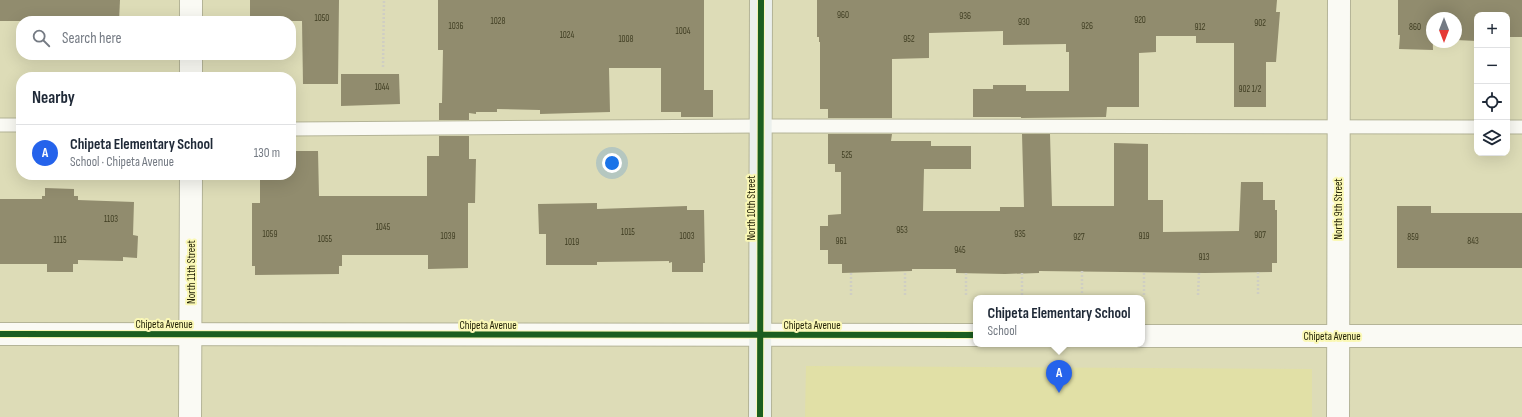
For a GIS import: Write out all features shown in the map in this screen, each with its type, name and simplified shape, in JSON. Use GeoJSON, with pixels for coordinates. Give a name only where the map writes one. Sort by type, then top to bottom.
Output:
{"type":"FeatureCollection","features":[{"type":"Feature","properties":{"kind":"street"},"geometry":{"type":"LineString","coordinates":[[191,0],[191,16]]}},
{"type":"Feature","properties":{"kind":"street","name":"North 10th Street"},"geometry":{"type":"LineString","coordinates":[[760,417],[761,0]]}},
{"type":"Feature","properties":{"kind":"street","name":"North 9th Street"},"geometry":{"type":"LineString","coordinates":[[1338,417],[1339,0]]}},
{"type":"Feature","properties":{"kind":"street"},"geometry":{"type":"LineString","coordinates":[[191,60],[191,72]]}},
{"type":"Feature","properties":{"kind":"street","name":"North 11th Street"},"geometry":{"type":"LineString","coordinates":[[190,417],[191,180]]}},
{"type":"Feature","properties":{"kind":"street","name":"Chipeta Avenue"},"geometry":{"type":"LineString","coordinates":[[0,334],[973,335]]}},
{"type":"Feature","properties":{"kind":"street","name":"Chipeta Avenue"},"geometry":{"type":"LineString","coordinates":[[1145,336],[1522,336]]}},
{"type":"Feature","properties":{"kind":"lane"},"geometry":{"type":"LineString","coordinates":[[0,125],[16,125]]}},
{"type":"Feature","properties":{"kind":"lane"},"geometry":{"type":"LineString","coordinates":[[296,129],[761,126],[1474,127]]}},
{"type":"Feature","properties":{"kind":"lane"},"geometry":{"type":"LineString","coordinates":[[1510,127],[1522,127]]}},
{"type":"Feature","properties":{"kind":"path"},"geometry":{"type":"LineString","coordinates":[[383,67],[384,0]]}},
{"type":"Feature","properties":{"kind":"path"},"geometry":{"type":"LineString","coordinates":[[1082,271],[1082,295]]}},
{"type":"Feature","properties":{"kind":"path"},"geometry":{"type":"LineString","coordinates":[[851,272],[851,295]]}},
{"type":"Feature","properties":{"kind":"path"},"geometry":{"type":"LineString","coordinates":[[1144,272],[1144,295]]}},
{"type":"Feature","properties":{"kind":"path"},"geometry":{"type":"LineString","coordinates":[[1258,272],[1258,296]]}},
{"type":"Feature","properties":{"kind":"path"},"geometry":{"type":"LineString","coordinates":[[905,273],[905,295]]}},
{"type":"Feature","properties":{"kind":"path"},"geometry":{"type":"LineString","coordinates":[[966,273],[966,295]]}},
{"type":"Feature","properties":{"kind":"path"},"geometry":{"type":"LineString","coordinates":[[1022,273],[1022,295]]}},
{"type":"Feature","properties":{"kind":"path"},"geometry":{"type":"LineString","coordinates":[[1198,296],[1199,273]]}},
{"type":"Feature","properties":{"kind":"shaded area"},"geometry":{"type":"Polygon","coordinates":[[[806,366],[1312,369],[1312,417],[805,417],[806,366]]]}},
{"type":"Feature","properties":{"kind":"building"},"geometry":{"type":"Polygon","coordinates":[[[0,0],[120,0],[119,16],[16,16],[16,21],[0,21],[0,0]]]}},
{"type":"Feature","properties":{"kind":"building"},"geometry":{"type":"Polygon","coordinates":[[[250,0],[339,0],[338,84],[303,84],[302,21],[296,21],[296,16],[250,16],[250,0]]]}},
{"type":"Feature","properties":{"kind":"building"},"geometry":{"type":"Polygon","coordinates":[[[438,0],[704,0],[704,90],[713,90],[713,117],[681,117],[681,112],[661,112],[661,68],[609,68],[610,112],[540,114],[540,110],[497,109],[497,112],[476,112],[476,114],[469,113],[469,120],[439,120],[439,103],[442,103],[443,50],[438,50],[438,0]]]}},
{"type":"Feature","properties":{"kind":"building"},"geometry":{"type":"Polygon","coordinates":[[[817,0],[1277,0],[1276,12],[1280,12],[1276,62],[1266,62],[1266,107],[1234,107],[1234,43],[1196,43],[1196,36],[1156,36],[1156,52],[1139,53],[1139,107],[1107,107],[1106,117],[973,117],[973,89],[993,89],[993,85],[1026,85],[1026,91],[1069,91],[1069,52],[1066,52],[1066,44],[1003,45],[1003,31],[929,33],[929,58],[892,59],[892,118],[828,118],[828,109],[820,109],[820,42],[819,37],[817,37],[817,0]]]}},
{"type":"Feature","properties":{"kind":"building"},"geometry":{"type":"Polygon","coordinates":[[[1398,0],[1522,0],[1522,37],[1510,37],[1510,12],[1474,12],[1474,41],[1462,40],[1462,12],[1426,12],[1426,48],[1433,48],[1433,50],[1399,49],[1400,35],[1398,35],[1398,0]]]}},
{"type":"Feature","properties":{"kind":"building"},"geometry":{"type":"Polygon","coordinates":[[[341,74],[399,74],[400,104],[341,106],[341,74]]]}},
{"type":"Feature","properties":{"kind":"building"},"geometry":{"type":"Polygon","coordinates":[[[828,134],[892,134],[891,141],[931,141],[931,146],[971,146],[971,169],[924,169],[923,211],[1000,211],[1000,207],[1024,207],[1022,134],[1050,134],[1052,206],[1114,206],[1114,143],[1148,144],[1148,200],[1163,200],[1163,232],[1239,231],[1241,182],[1263,182],[1263,200],[1275,200],[1275,210],[1277,210],[1277,263],[1272,263],[1272,272],[1205,273],[1039,271],[1039,273],[1005,274],[956,273],[956,269],[912,269],[912,271],[842,273],[842,264],[828,264],[828,250],[820,250],[820,226],[828,226],[828,215],[841,214],[841,172],[835,172],[835,164],[828,164],[828,134]]]}},
{"type":"Feature","properties":{"kind":"building"},"geometry":{"type":"Polygon","coordinates":[[[439,136],[469,136],[469,159],[476,159],[475,203],[468,203],[468,268],[428,269],[428,255],[342,255],[342,266],[339,266],[339,274],[255,275],[255,266],[252,266],[252,203],[260,203],[260,180],[296,180],[296,151],[318,151],[319,196],[427,196],[427,156],[439,156],[439,136]]]}},
{"type":"Feature","properties":{"kind":"building"},"geometry":{"type":"Polygon","coordinates":[[[45,188],[74,189],[74,196],[78,196],[78,200],[134,202],[133,235],[138,236],[137,258],[123,257],[123,261],[78,260],[78,264],[73,264],[73,272],[47,272],[47,264],[0,264],[0,199],[42,199],[42,196],[45,196],[45,188]]]}},
{"type":"Feature","properties":{"kind":"building"},"geometry":{"type":"Polygon","coordinates":[[[597,203],[597,209],[687,206],[687,210],[704,210],[705,263],[703,263],[703,272],[672,272],[672,262],[669,263],[669,261],[597,262],[597,265],[546,265],[546,234],[539,234],[538,204],[597,203]]]}},
{"type":"Feature","properties":{"kind":"building"},"geometry":{"type":"Polygon","coordinates":[[[1397,206],[1431,206],[1431,213],[1522,213],[1522,268],[1397,268],[1397,206]]]}},
{"type":"Feature","properties":{"kind":"cycle path"},"geometry":{"type":"LineString","coordinates":[[760,417],[761,0]]}},
{"type":"Feature","properties":{"kind":"cycle path"},"geometry":{"type":"LineString","coordinates":[[0,334],[973,335]]}},
{"type":"Feature","properties":{"kind":"place","name":"Chipeta Elementary School"},"geometry":{"type":"Point","coordinates":[1059,393]}}]}
